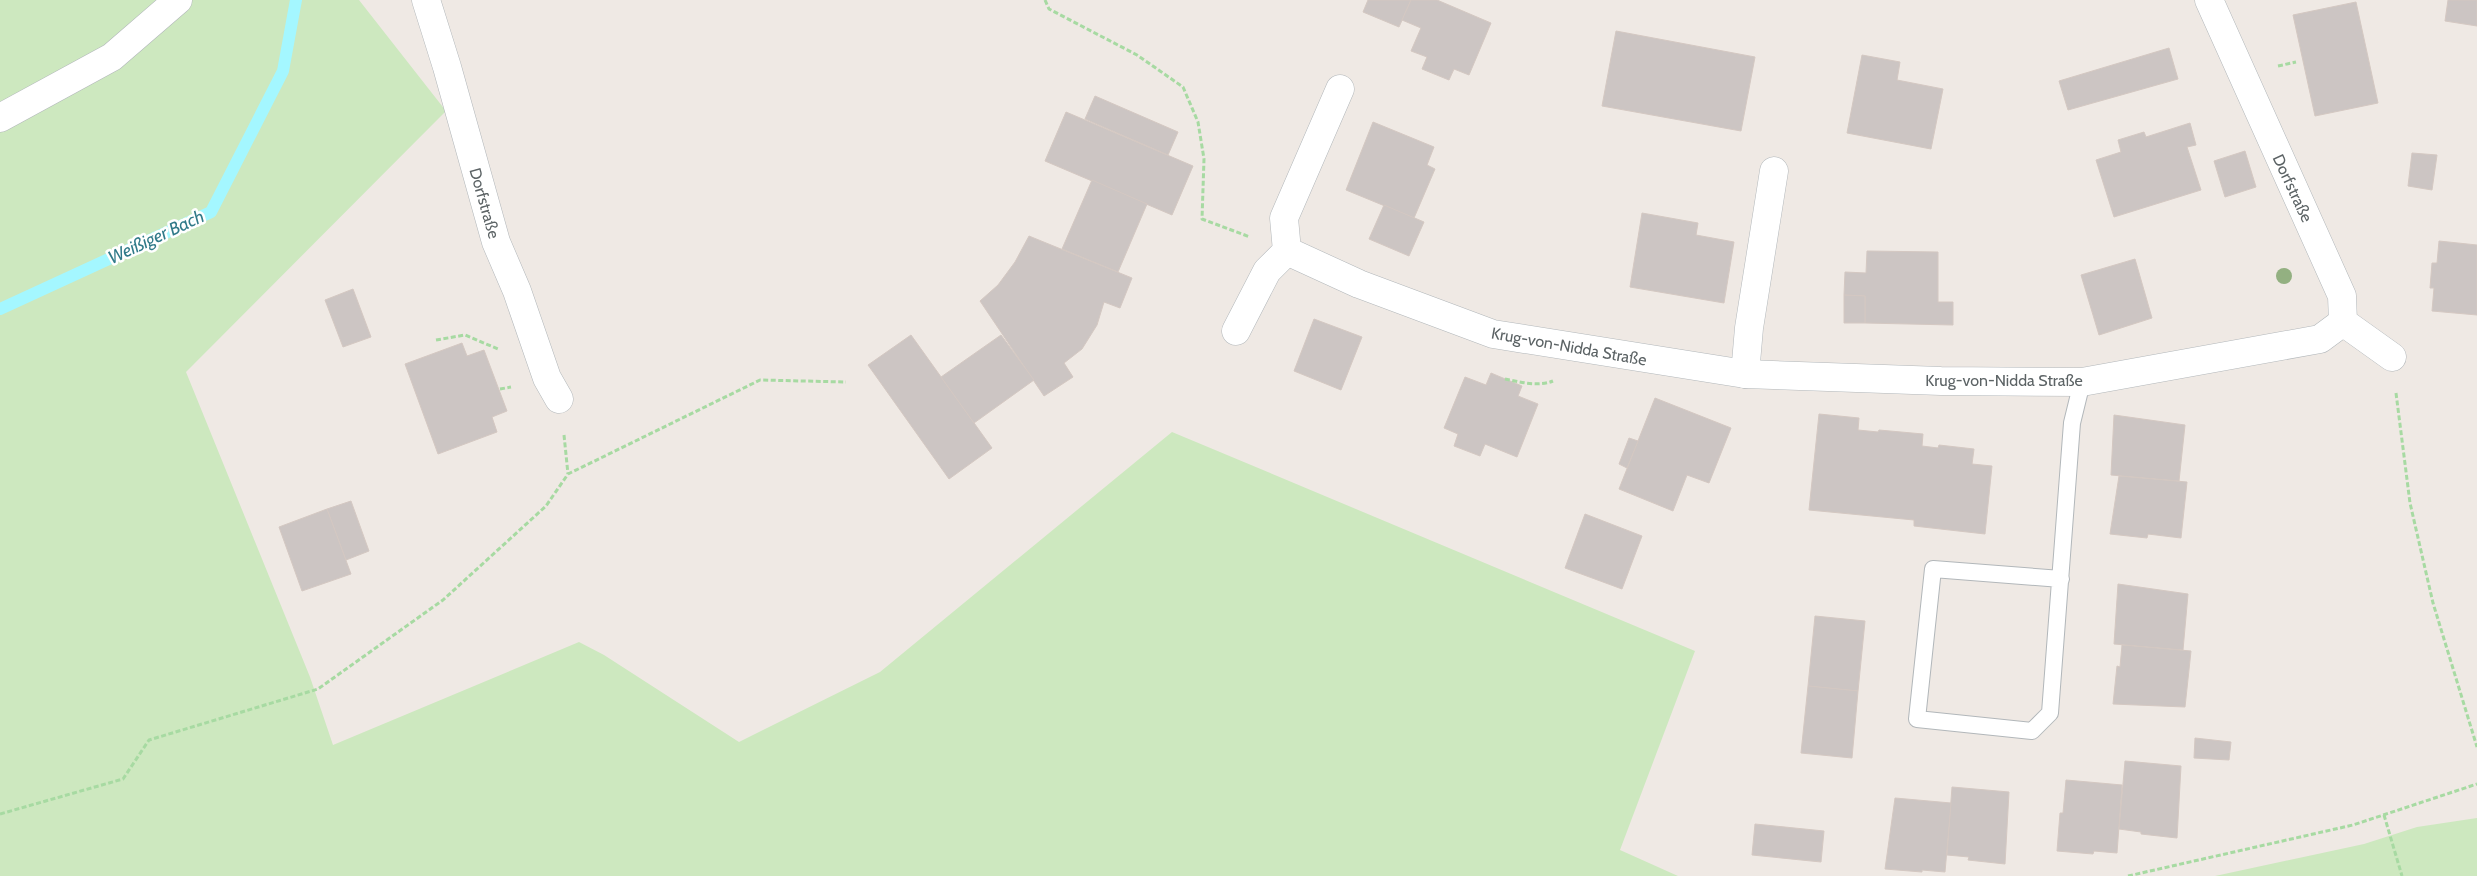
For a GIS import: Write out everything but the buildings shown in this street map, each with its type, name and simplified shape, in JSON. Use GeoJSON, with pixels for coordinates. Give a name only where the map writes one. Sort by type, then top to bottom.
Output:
{"type":"FeatureCollection","features":[{"type":"Feature","properties":{"kind":"street"},"geometry":{"type":"LineString","coordinates":[[0,118],[112,57],[178,0]]}},
{"type":"Feature","properties":{"kind":"street","name":"Dorfstraße"},"geometry":{"type":"LineString","coordinates":[[426,0],[448,67],[496,242],[517,291],[547,378],[559,400]]}},
{"type":"Feature","properties":{"kind":"street","name":"Dorfstraße"},"geometry":{"type":"LineString","coordinates":[[2209,0],[2342,296],[2343,322]]}},
{"type":"Feature","properties":{"kind":"street"},"geometry":{"type":"LineString","coordinates":[[1236,331],[1267,271],[1287,251],[1284,218],[1340,89]]}},
{"type":"Feature","properties":{"kind":"street"},"geometry":{"type":"LineString","coordinates":[[1745,374],[1749,328],[1774,171]]}},
{"type":"Feature","properties":{"kind":"street","name":"Krug-von-Nidda Straße"},"geometry":{"type":"LineString","coordinates":[[1287,251],[1359,284],[1493,334],[1745,374],[1941,381],[2082,382],[2320,339],[2343,322]]}},
{"type":"Feature","properties":{"kind":"street"},"geometry":{"type":"LineString","coordinates":[[2343,322],[2392,357]]}},
{"type":"Feature","properties":{"kind":"lane"},"geometry":{"type":"LineString","coordinates":[[2061,579],[1933,569],[1917,719],[2032,731],[2050,713],[2061,579],[2072,423],[2082,382]]}},
{"type":"Feature","properties":{"kind":"path"},"geometry":{"type":"LineString","coordinates":[[1045,0],[1049,9],[1136,55],[1183,87],[1198,122],[1204,159],[1202,219],[1287,251]]}},
{"type":"Feature","properties":{"kind":"path"},"geometry":{"type":"LineString","coordinates":[[436,340],[465,335],[507,353]]}},
{"type":"Feature","properties":{"kind":"path"},"geometry":{"type":"LineString","coordinates":[[2392,357],[2410,503],[2433,603],[2477,747]]}},
{"type":"Feature","properties":{"kind":"path"},"geometry":{"type":"LineString","coordinates":[[0,814],[124,779],[149,740],[318,689],[443,600],[546,506],[568,474],[760,380],[846,382]]}},
{"type":"Feature","properties":{"kind":"path"},"geometry":{"type":"LineString","coordinates":[[500,389],[516,387]]}},
{"type":"Feature","properties":{"kind":"path"},"geometry":{"type":"LineString","coordinates":[[2128,876],[2353,825],[2477,784]]}},
{"type":"Feature","properties":{"kind":"path"},"geometry":{"type":"LineString","coordinates":[[2384,815],[2402,876]]}},
{"type":"Feature","properties":{"kind":"green space"},"geometry":{"type":"Polygon","coordinates":[[[0,0],[359,0],[446,111],[186,372],[310,677],[333,745],[579,642],[604,655],[739,742],[880,672],[1172,432],[1695,651],[1620,850],[1678,876],[0,876],[0,0]]]}},
{"type":"Feature","properties":{"kind":"green space"},"geometry":{"type":"Polygon","coordinates":[[[2477,818],[2477,876],[2215,876],[2364,844],[2417,827],[2477,818]]]}},
{"type":"Feature","properties":{"kind":"waterway","name":"Weißiger Bach"},"geometry":{"type":"LineString","coordinates":[[0,309],[211,212],[283,71],[296,0]]}}]}
